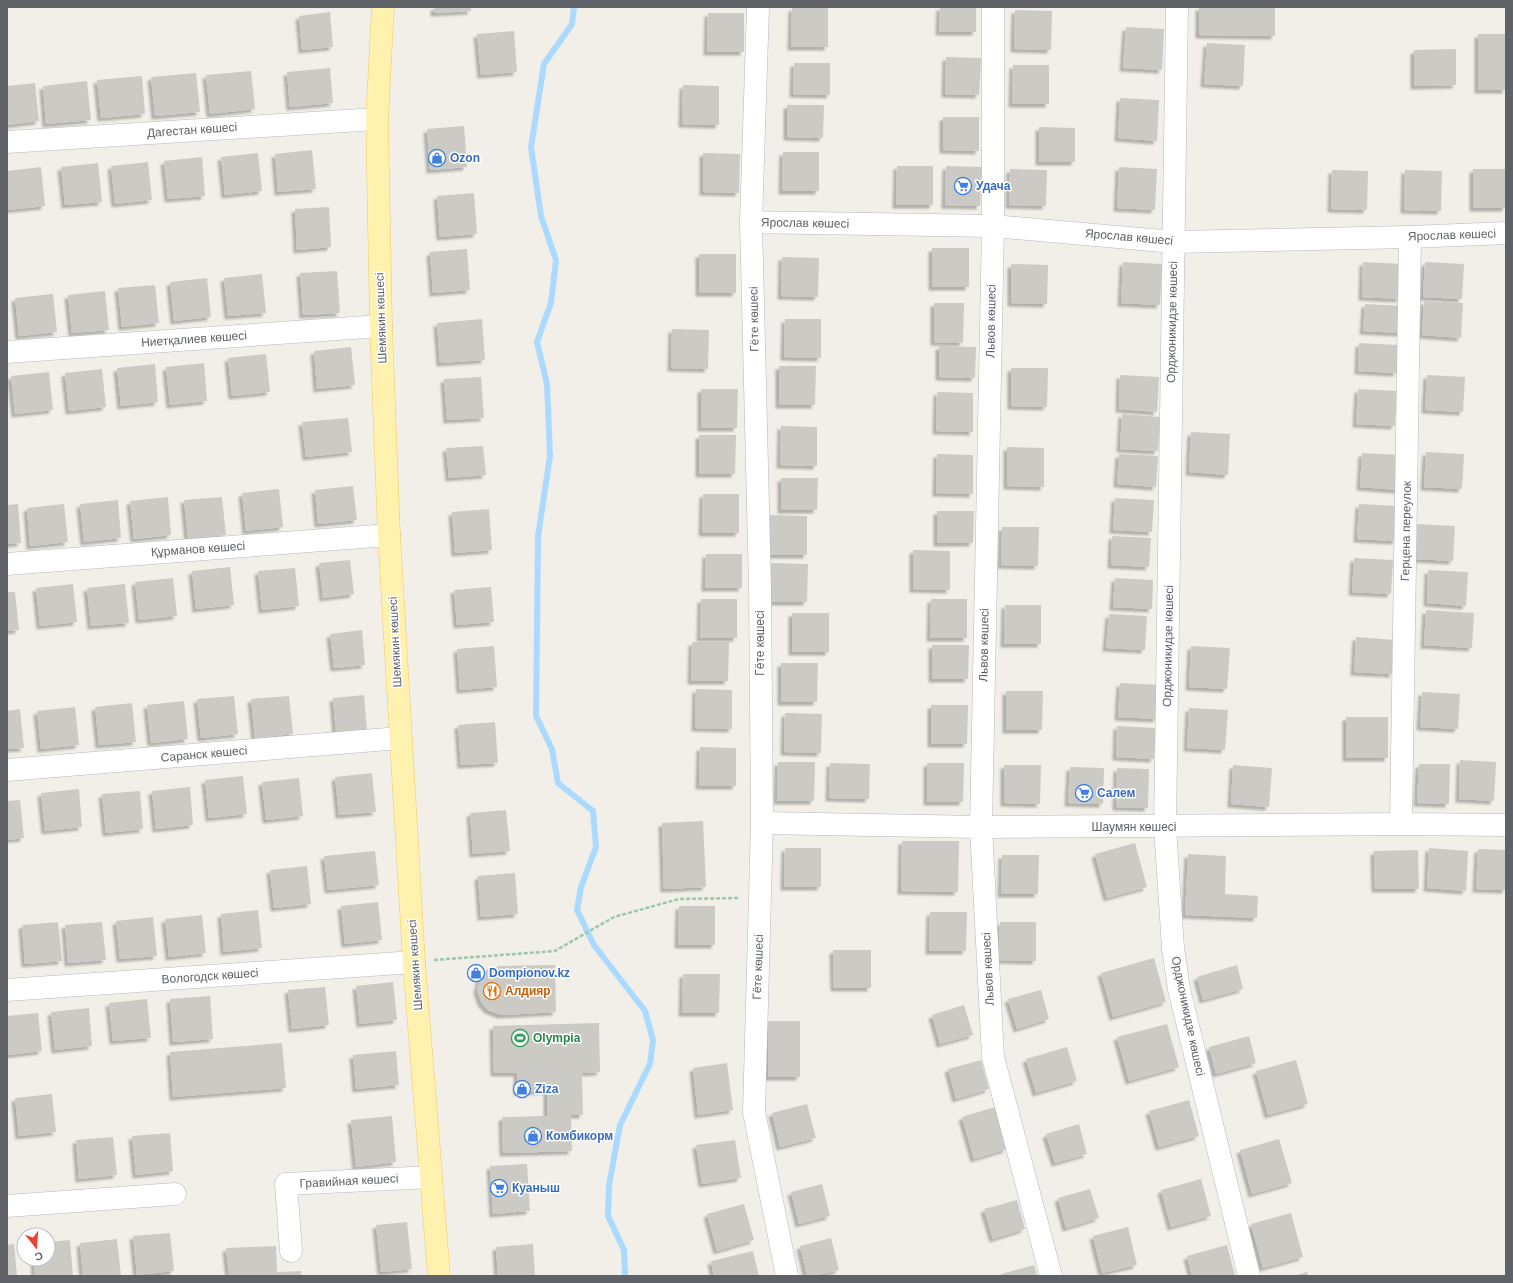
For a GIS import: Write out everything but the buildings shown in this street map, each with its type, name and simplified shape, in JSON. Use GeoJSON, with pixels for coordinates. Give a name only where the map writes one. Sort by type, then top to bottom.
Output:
{"type":"FeatureCollection","features":[{"type":"Feature","properties":{"kind":"main road","name":"Шемякин көшесі"},"geometry":{"type":"LineString","coordinates":[[383,7],[377,119],[381,326],[389,535],[414,962],[439,1276]]}},
{"type":"Feature","properties":{"kind":"street","name":"Гёте көшесі"},"geometry":{"type":"LineString","coordinates":[[758,7],[751,222],[760,587],[762,823],[754,1112],[787,1276]]}},
{"type":"Feature","properties":{"kind":"street","name":"Львов көшесі"},"geometry":{"type":"LineString","coordinates":[[993,7],[992,226],[981,827],[993,1057],[1051,1276]]}},
{"type":"Feature","properties":{"kind":"street","name":"Орджоникидзе көшесі"},"geometry":{"type":"LineString","coordinates":[[1177,7],[1165,826],[1173,948],[1180,989],[1249,1276]]}},
{"type":"Feature","properties":{"kind":"street","name":"Дагестан көшесі"},"geometry":{"type":"LineString","coordinates":[[7,142],[377,119]]}},
{"type":"Feature","properties":{"kind":"street","name":"Ярослав көшесі"},"geometry":{"type":"LineString","coordinates":[[751,222],[992,226],[1174,242],[1410,237],[1506,233]]}},
{"type":"Feature","properties":{"kind":"street","name":"Герцена переулок"},"geometry":{"type":"LineString","coordinates":[[1401,824],[1410,237]]}},
{"type":"Feature","properties":{"kind":"street","name":"Ниетқалиев көшесі"},"geometry":{"type":"LineString","coordinates":[[7,352],[381,326]]}},
{"type":"Feature","properties":{"kind":"street","name":"Құрманов көшесі"},"geometry":{"type":"LineString","coordinates":[[7,564],[389,535]]}},
{"type":"Feature","properties":{"kind":"street","name":"Саранск көшесі"},"geometry":{"type":"LineString","coordinates":[[7,770],[400,738]]}},
{"type":"Feature","properties":{"kind":"street","name":"Шаумян көшесі"},"geometry":{"type":"LineString","coordinates":[[762,823],[981,827],[1401,824],[1506,825]]}},
{"type":"Feature","properties":{"kind":"street","name":"Вологодск көшесі"},"geometry":{"type":"LineString","coordinates":[[7,990],[414,962]]}},
{"type":"Feature","properties":{"kind":"street","name":"Гравийная көшесі"},"geometry":{"type":"LineString","coordinates":[[291,1251],[286,1184],[432,1177]]}},
{"type":"Feature","properties":{"kind":"street"},"geometry":{"type":"LineString","coordinates":[[7,1206],[175,1194]]}},
{"type":"Feature","properties":{"kind":"path"},"geometry":{"type":"LineString","coordinates":[[414,962],[555,950],[614,917],[679,899],[760,897]]}},
{"type":"Feature","properties":{"kind":"waterway"},"geometry":{"type":"LineString","coordinates":[[574,7],[572,24],[544,64],[531,147],[541,216],[556,260],[551,303],[537,342],[547,384],[550,456],[538,536],[536,716],[552,749],[558,783],[593,811],[596,847],[581,887],[577,910],[594,945],[645,1011],[653,1040],[650,1064],[620,1125],[609,1185],[608,1216],[624,1250],[625,1276]]}},
{"type":"Feature","properties":{"kind":"place","name":"Ozon"},"geometry":{"type":"Point","coordinates":[437,158]}},
{"type":"Feature","properties":{"kind":"place","name":"Удача"},"geometry":{"type":"Point","coordinates":[963,186]}},
{"type":"Feature","properties":{"kind":"place","name":"Салем"},"geometry":{"type":"Point","coordinates":[1084,793]}},
{"type":"Feature","properties":{"kind":"place","name":"Dompionov.kz"},"geometry":{"type":"Point","coordinates":[476,973]}},
{"type":"Feature","properties":{"kind":"place","name":"Алдияр"},"geometry":{"type":"Point","coordinates":[492,991]}},
{"type":"Feature","properties":{"kind":"place","name":"Olympia"},"geometry":{"type":"Point","coordinates":[520,1038]}},
{"type":"Feature","properties":{"kind":"place","name":"Ziza"},"geometry":{"type":"Point","coordinates":[522,1089]}},
{"type":"Feature","properties":{"kind":"place","name":"Комбикорм"},"geometry":{"type":"Point","coordinates":[533,1136]}},
{"type":"Feature","properties":{"kind":"place","name":"Куаныш"},"geometry":{"type":"Point","coordinates":[499,1188]}}]}
